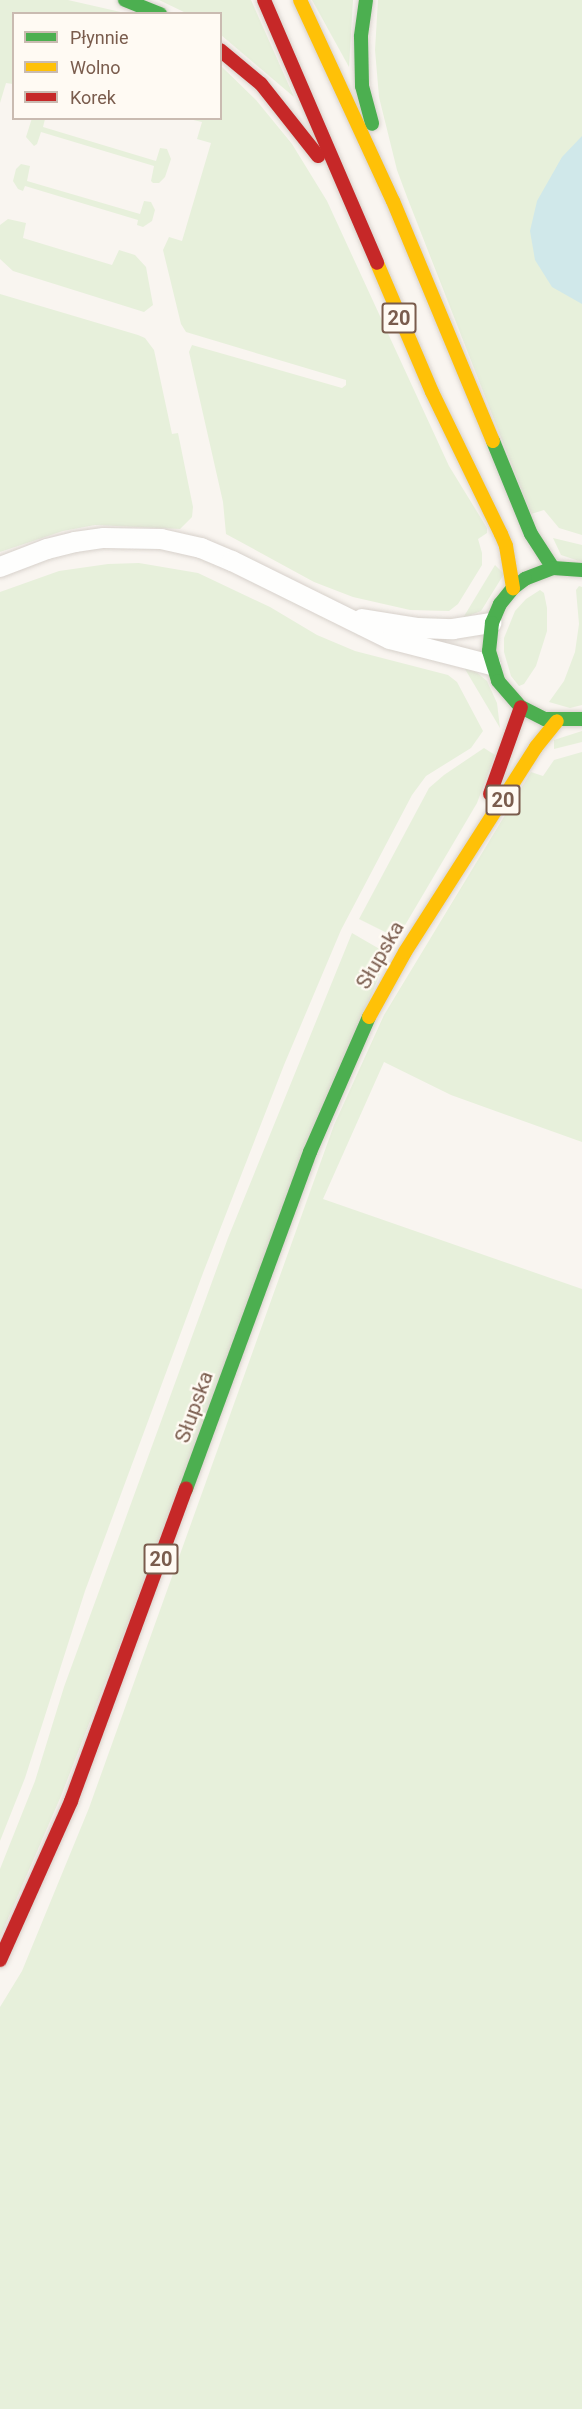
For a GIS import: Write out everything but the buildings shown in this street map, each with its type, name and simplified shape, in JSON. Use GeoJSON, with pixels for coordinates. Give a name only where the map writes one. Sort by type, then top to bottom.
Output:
{"type":"FeatureCollection","features":[{"type":"Feature","properties":{"kind":"main road"},"geometry":{"type":"LineString","coordinates":[[125,0],[155,12]]}},
{"type":"Feature","properties":{"kind":"main road"},"geometry":{"type":"LineString","coordinates":[[264,0],[346,194]]}},
{"type":"Feature","properties":{"kind":"main road","name":"20"},"geometry":{"type":"LineString","coordinates":[[300,0],[393,201],[481,407],[531,534],[553,568]]}},
{"type":"Feature","properties":{"kind":"main road"},"geometry":{"type":"LineString","coordinates":[[366,0],[361,37],[362,86],[393,201]]}},
{"type":"Feature","properties":{"kind":"main road","name":"20"},"geometry":{"type":"LineString","coordinates":[[222,52],[261,84],[304,136],[346,194],[432,392],[501,534],[506,546],[513,588]]}},
{"type":"Feature","properties":{"kind":"main road"},"geometry":{"type":"LineString","coordinates":[[582,570],[553,568],[525,579],[513,588],[500,604],[489,637],[491,665],[508,696],[521,707],[545,719],[558,721],[582,719]]}},
{"type":"Feature","properties":{"kind":"main road","name":"Słupska"},"geometry":{"type":"LineString","coordinates":[[450,879],[490,793],[521,707]]}},
{"type":"Feature","properties":{"kind":"main road","name":"Słupska"},"geometry":{"type":"LineString","coordinates":[[0,1960],[71,1801],[335,1090],[384,990],[450,879],[536,747],[558,721]]}},
{"type":"Feature","properties":{"kind":"street"},"geometry":{"type":"LineString","coordinates":[[0,567],[47,549],[75,542],[104,538],[161,539],[201,548],[232,561],[333,614],[390,639],[491,665]]}},
{"type":"Feature","properties":{"kind":"street"},"geometry":{"type":"LineString","coordinates":[[333,614],[418,628],[453,629],[492,623]]}},
{"type":"Feature","properties":{"kind":"green space"},"geometry":{"type":"Polygon","coordinates":[[[0,0],[68,0],[121,12],[12,12],[12,84],[6,83],[0,103],[0,0]]]}},
{"type":"Feature","properties":{"kind":"green space"},"geometry":{"type":"Polygon","coordinates":[[[159,0],[251,0],[294,97],[222,36],[222,12],[184,12],[159,0]]]}},
{"type":"Feature","properties":{"kind":"green space"},"geometry":{"type":"Polygon","coordinates":[[[312,0],[353,0],[349,67],[312,0]]]}},
{"type":"Feature","properties":{"kind":"green space"},"geometry":{"type":"Polygon","coordinates":[[[378,0],[582,0],[582,535],[559,528],[544,510],[531,514],[407,197],[397,170],[379,97],[375,50],[378,0]]]}},
{"type":"Feature","properties":{"kind":"green space"},"geometry":{"type":"Polygon","coordinates":[[[222,67],[256,100],[292,144],[327,201],[449,466],[487,528],[487,533],[478,539],[482,553],[482,565],[458,604],[449,611],[410,610],[353,597],[314,582],[226,534],[223,502],[189,352],[192,345],[342,388],[346,385],[346,380],[186,332],[181,324],[163,250],[169,237],[182,241],[211,143],[197,139],[202,122],[193,120],[222,120],[222,67]]]}},
{"type":"Feature","properties":{"kind":"green space"},"geometry":{"type":"Polygon","coordinates":[[[31,120],[45,120],[43,127],[156,161],[160,148],[167,149],[171,159],[165,177],[159,183],[153,183],[151,181],[154,166],[41,132],[34,146],[26,137],[31,120]]]}},
{"type":"Feature","properties":{"kind":"green space"},"geometry":{"type":"Polygon","coordinates":[[[21,164],[30,166],[27,181],[140,214],[144,201],[151,202],[155,210],[152,221],[143,227],[137,225],[138,220],[25,186],[23,191],[18,189],[13,181],[16,169],[21,164]]]}},
{"type":"Feature","properties":{"kind":"green space"},"geometry":{"type":"Polygon","coordinates":[[[8,219],[26,223],[23,238],[112,265],[119,250],[135,255],[146,267],[153,305],[144,312],[13,271],[0,259],[0,225],[8,219]]]}},
{"type":"Feature","properties":{"kind":"green space"},"geometry":{"type":"Polygon","coordinates":[[[0,294],[145,338],[154,350],[172,434],[178,433],[193,507],[192,517],[180,529],[95,525],[63,531],[0,552],[0,294]]]}},
{"type":"Feature","properties":{"kind":"green space"},"geometry":{"type":"Polygon","coordinates":[[[553,538],[582,545],[582,562],[561,555],[553,538]]]}},
{"type":"Feature","properties":{"kind":"green space"},"geometry":{"type":"Polygon","coordinates":[[[139,563],[198,573],[270,607],[317,635],[355,651],[448,675],[457,682],[483,731],[471,748],[426,776],[412,795],[341,930],[284,1065],[203,1273],[85,1591],[25,1778],[0,1841],[0,592],[59,571],[108,564],[139,563]]]}},
{"type":"Feature","properties":{"kind":"green space"},"geometry":{"type":"Polygon","coordinates":[[[495,565],[504,574],[481,611],[463,618],[495,565]]]}},
{"type":"Feature","properties":{"kind":"green space"},"geometry":{"type":"Polygon","coordinates":[[[579,586],[582,587],[582,705],[570,708],[549,702],[564,681],[575,652],[579,624],[576,590],[579,586]]]}},
{"type":"Feature","properties":{"kind":"green space"},"geometry":{"type":"Polygon","coordinates":[[[540,590],[544,593],[547,608],[547,631],[536,666],[524,684],[519,686],[511,676],[504,652],[504,638],[515,611],[526,599],[540,590]]]}},
{"type":"Feature","properties":{"kind":"green space"},"geometry":{"type":"Polygon","coordinates":[[[462,664],[487,681],[497,703],[500,728],[462,664]]]}},
{"type":"Feature","properties":{"kind":"green space"},"geometry":{"type":"Polygon","coordinates":[[[582,731],[582,742],[554,749],[554,740],[582,731]]]}},
{"type":"Feature","properties":{"kind":"green space"},"geometry":{"type":"Polygon","coordinates":[[[484,748],[495,755],[477,803],[401,932],[391,935],[359,919],[429,788],[484,748]]]}},
{"type":"Feature","properties":{"kind":"green space"},"geometry":{"type":"Polygon","coordinates":[[[582,752],[582,1142],[451,1095],[384,1062],[323,1199],[582,1289],[582,2409],[0,2409],[0,2007],[22,1971],[89,1808],[334,1125],[384,1015],[531,772],[543,776],[554,760],[582,752]]]}},
{"type":"Feature","properties":{"kind":"green space"},"geometry":{"type":"Polygon","coordinates":[[[352,933],[383,951],[384,963],[61,1796],[0,1937],[0,1869],[35,1781],[64,1687],[228,1238],[352,933]]]}},
{"type":"Feature","properties":{"kind":"water"},"geometry":{"type":"Polygon","coordinates":[[[582,136],[582,304],[552,287],[535,260],[530,231],[537,201],[562,157],[582,136]]]}},
{"type":"Feature","properties":{"kind":"traffic: fast"},"geometry":{"type":"LineString","coordinates":[[125,0],[155,12]]}},
{"type":"Feature","properties":{"kind":"traffic: fast"},"geometry":{"type":"LineString","coordinates":[[366,0],[361,37],[362,86],[372,124]]}},
{"type":"Feature","properties":{"kind":"traffic: fast"},"geometry":{"type":"LineString","coordinates":[[493,441],[531,534],[553,568]]}},
{"type":"Feature","properties":{"kind":"traffic: fast"},"geometry":{"type":"LineString","coordinates":[[582,570],[553,568],[525,579],[513,588],[500,604],[492,623],[489,651],[498,681],[521,707],[545,719],[582,719]]}},
{"type":"Feature","properties":{"kind":"traffic: fast"},"geometry":{"type":"LineString","coordinates":[[186,1489],[310,1152],[369,1017]]}},
{"type":"Feature","properties":{"kind":"traffic: slow"},"geometry":{"type":"LineString","coordinates":[[300,0],[393,201],[493,441]]}},
{"type":"Feature","properties":{"kind":"traffic: slow"},"geometry":{"type":"LineString","coordinates":[[377,263],[432,392],[501,534],[506,546],[513,588]]}},
{"type":"Feature","properties":{"kind":"traffic: slow"},"geometry":{"type":"LineString","coordinates":[[369,1017],[405,952],[536,747],[557,721]]}},
{"type":"Feature","properties":{"kind":"traffic: jam"},"geometry":{"type":"LineString","coordinates":[[264,0],[377,263]]}},
{"type":"Feature","properties":{"kind":"traffic: jam"},"geometry":{"type":"LineString","coordinates":[[222,52],[261,84],[318,156]]}},
{"type":"Feature","properties":{"kind":"traffic: jam"},"geometry":{"type":"LineString","coordinates":[[490,794],[521,707]]}},
{"type":"Feature","properties":{"kind":"traffic: jam"},"geometry":{"type":"LineString","coordinates":[[0,1960],[71,1801],[186,1489]]}}]}
